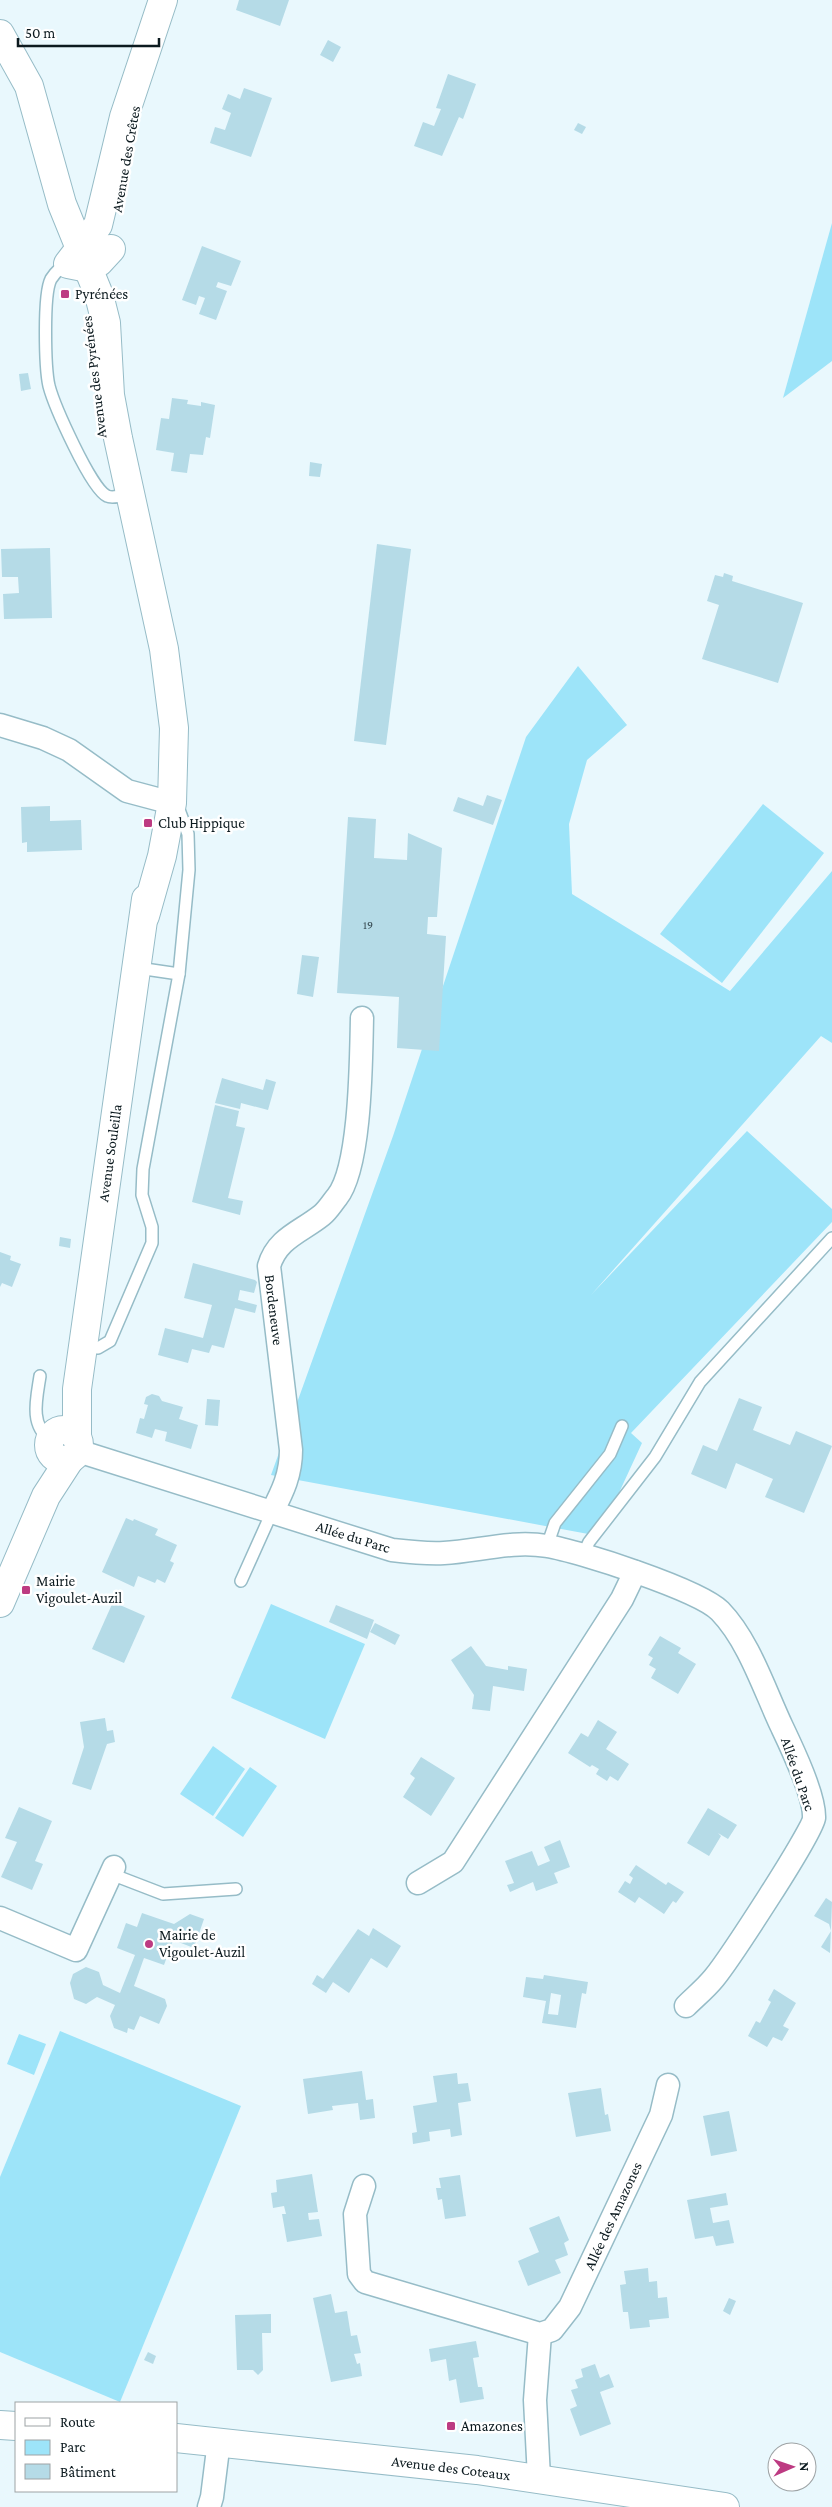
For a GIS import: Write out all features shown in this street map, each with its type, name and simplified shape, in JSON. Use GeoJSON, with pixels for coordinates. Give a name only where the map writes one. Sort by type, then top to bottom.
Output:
{"type":"FeatureCollection","features":[{"type":"Feature","properties":{"kind":"street","name":"Avenue des Crêtes"},"geometry":{"type":"LineString","coordinates":[[78,259],[98,225],[124,118],[163,0]]}},
{"type":"Feature","properties":{"kind":"street","name":"Avenue des Pyrénées"},"geometry":{"type":"LineString","coordinates":[[0,34],[29,86],[78,259],[79,286],[86,307],[96,411],[104,454],[122,495],[140,547],[164,649],[174,728],[164,800]]}},
{"type":"Feature","properties":{"kind":"street","name":"Avenue des Crêtes"},"geometry":{"type":"LineString","coordinates":[[99,295],[111,249],[141,69]]}},
{"type":"Feature","properties":{"kind":"street","name":"Avenue des Pyrénées"},"geometry":{"type":"LineString","coordinates":[[39,118],[50,210],[99,295],[106,323],[110,395],[122,495]]}},
{"type":"Feature","properties":{"kind":"street","name":"Avenue des Crêtes"},"geometry":{"type":"LineString","coordinates":[[62,204],[70,207],[86,207],[97,204],[104,198]]}},
{"type":"Feature","properties":{"kind":"street"},"geometry":{"type":"LineString","coordinates":[[78,259],[99,262],[111,249]]}},
{"type":"Feature","properties":{"kind":"street"},"geometry":{"type":"LineString","coordinates":[[0,725],[43,738],[69,750],[127,791],[140,796],[164,800]]}},
{"type":"Feature","properties":{"kind":"street","name":"Avenue Souleilla"},"geometry":{"type":"LineString","coordinates":[[64,1445],[77,1389],[84,1347],[145,916],[162,856],[164,800]]}},
{"type":"Feature","properties":{"kind":"street","name":"Bordeneuve"},"geometry":{"type":"LineString","coordinates":[[272,1512],[284,1489],[291,1469],[291,1450],[269,1266],[273,1252],[300,1228],[323,1214],[339,1195],[346,1182],[359,1107],[362,1018]]}},
{"type":"Feature","properties":{"kind":"street"},"geometry":{"type":"LineString","coordinates":[[0,1603],[46,1496],[64,1445]]}},
{"type":"Feature","properties":{"kind":"street","name":"Allée du Parc"},"geometry":{"type":"LineString","coordinates":[[64,1445],[392,1550],[445,1553],[512,1545],[547,1546],[583,1555],[635,1572],[698,1597],[718,1609],[732,1626],[744,1647],[792,1749],[809,1795],[814,1819],[794,1857],[715,1977],[686,2006]]}},
{"type":"Feature","properties":{"kind":"street"},"geometry":{"type":"LineString","coordinates":[[418,1882],[453,1862],[622,1599],[635,1572]]}},
{"type":"Feature","properties":{"kind":"street"},"geometry":{"type":"LineString","coordinates":[[0,1918],[76,1950],[113,1870]]}},
{"type":"Feature","properties":{"kind":"street","name":"Allée des Amazones"},"geometry":{"type":"LineString","coordinates":[[540,2334],[552,2330],[570,2307],[661,2115],[668,2085]]}},
{"type":"Feature","properties":{"kind":"street"},"geometry":{"type":"LineString","coordinates":[[364,2186],[354,2214],[358,2274],[365,2282],[540,2334],[535,2400],[539,2478]]}},
{"type":"Feature","properties":{"kind":"street"},"geometry":{"type":"LineString","coordinates":[[0,2425],[15,2426]]}},
{"type":"Feature","properties":{"kind":"street","name":"Avenue des Coteaux"},"geometry":{"type":"LineString","coordinates":[[178,2438],[539,2478],[725,2507]]}},
{"type":"Feature","properties":{"kind":"street"},"geometry":{"type":"LineString","coordinates":[[209,2507],[219,2442]]}},
{"type":"Feature","properties":{"kind":"lane"},"geometry":{"type":"LineString","coordinates":[[78,259],[63,266],[51,280],[46,304],[49,384],[59,416],[94,482],[104,495],[110,498],[122,495]]}},
{"type":"Feature","properties":{"kind":"lane"},"geometry":{"type":"LineString","coordinates":[[84,1347],[98,1348],[110,1341],[152,1243],[152,1227],[142,1195],[143,1169],[179,974],[189,870],[188,834],[177,805],[164,800]]}},
{"type":"Feature","properties":{"kind":"lane"},"geometry":{"type":"LineString","coordinates":[[138,968],[179,974]]}},
{"type":"Feature","properties":{"kind":"lane"},"geometry":{"type":"LineString","coordinates":[[583,1555],[594,1535],[655,1458],[700,1382],[832,1238]]}},
{"type":"Feature","properties":{"kind":"lane"},"geometry":{"type":"LineString","coordinates":[[40,1376],[35,1413],[42,1434],[64,1445]]}},
{"type":"Feature","properties":{"kind":"lane"},"geometry":{"type":"LineString","coordinates":[[547,1546],[556,1523],[610,1454],[622,1426]]}},
{"type":"Feature","properties":{"kind":"lane"},"geometry":{"type":"LineString","coordinates":[[241,1581],[272,1512]]}},
{"type":"Feature","properties":{"kind":"lane"},"geometry":{"type":"LineString","coordinates":[[113,1870],[163,1894],[236,1889]]}},
{"type":"Feature","properties":{"kind":"green space"},"geometry":{"type":"Polygon","coordinates":[[[832,223],[832,361],[783,398],[832,223]]]}},
{"type":"Feature","properties":{"kind":"green space"},"geometry":{"type":"Polygon","coordinates":[[[578,666],[627,725],[587,760],[569,824],[572,894],[730,991],[832,871],[832,1043],[821,1036],[591,1295],[747,1131],[832,1209],[832,1222],[631,1433],[642,1443],[599,1536],[271,1475],[393,1136],[526,737],[578,666]]]}},
{"type":"Feature","properties":{"kind":"green space"},"geometry":{"type":"Polygon","coordinates":[[[763,804],[824,853],[722,983],[660,934],[763,804]]]}},
{"type":"Feature","properties":{"kind":"green space"},"geometry":{"type":"Polygon","coordinates":[[[271,1604],[365,1644],[325,1739],[231,1698],[271,1604]]]}},
{"type":"Feature","properties":{"kind":"green space"},"geometry":{"type":"Polygon","coordinates":[[[213,1746],[245,1769],[213,1816],[180,1794],[213,1746]]]}},
{"type":"Feature","properties":{"kind":"green space"},"geometry":{"type":"Polygon","coordinates":[[[250,1767],[277,1786],[243,1837],[215,1818],[250,1767]]]}},
{"type":"Feature","properties":{"kind":"green space"},"geometry":{"type":"Polygon","coordinates":[[[60,2031],[241,2106],[120,2402],[0,2352],[0,2177],[60,2031]]]}},
{"type":"Feature","properties":{"kind":"green space"},"geometry":{"type":"Polygon","coordinates":[[[19,2034],[46,2044],[34,2075],[7,2064],[19,2034]]]}},
{"type":"Feature","properties":{"kind":"building"},"geometry":{"type":"Polygon","coordinates":[[[239,0],[289,0],[280,26],[236,10],[239,0]]]}},
{"type":"Feature","properties":{"kind":"building"},"geometry":{"type":"Polygon","coordinates":[[[328,40],[341,47],[333,62],[320,55],[328,40]]]}},
{"type":"Feature","properties":{"kind":"building"},"geometry":{"type":"Polygon","coordinates":[[[448,74],[476,84],[463,119],[459,117],[442,156],[414,146],[423,122],[434,126],[441,109],[436,108],[448,74]]]}},
{"type":"Feature","properties":{"kind":"building"},"geometry":{"type":"Polygon","coordinates":[[[244,88],[272,98],[251,157],[210,143],[215,127],[225,130],[231,113],[222,109],[228,94],[240,99],[244,88]]]}},
{"type":"Feature","properties":{"kind":"building"},"geometry":{"type":"Polygon","coordinates":[[[578,123],[586,127],[582,134],[574,130],[578,123]]]}},
{"type":"Feature","properties":{"kind":"building"},"geometry":{"type":"Polygon","coordinates":[[[202,246],[241,261],[231,286],[218,282],[216,287],[227,291],[216,320],[199,314],[205,298],[199,296],[196,305],[182,300],[202,246]]]}},
{"type":"Feature","properties":{"kind":"building"},"geometry":{"type":"Polygon","coordinates":[[[28,373],[31,389],[21,391],[19,374],[28,373]]]}},
{"type":"Feature","properties":{"kind":"building"},"geometry":{"type":"Polygon","coordinates":[[[172,398],[188,400],[187,404],[201,406],[201,402],[215,405],[210,438],[206,437],[203,455],[190,454],[187,473],[171,471],[174,453],[156,450],[161,418],[169,419],[172,398]]]}},
{"type":"Feature","properties":{"kind":"building"},"geometry":{"type":"Polygon","coordinates":[[[310,462],[322,464],[320,477],[309,476],[310,462]]]}},
{"type":"Feature","properties":{"kind":"building"},"geometry":{"type":"Polygon","coordinates":[[[377,544],[411,549],[386,745],[354,741],[377,544]]]}},
{"type":"Feature","properties":{"kind":"building"},"geometry":{"type":"Polygon","coordinates":[[[50,548],[52,618],[4,619],[3,594],[19,593],[18,577],[2,577],[1,549],[50,548]]]}},
{"type":"Feature","properties":{"kind":"building"},"geometry":{"type":"Polygon","coordinates":[[[724,573],[733,576],[732,581],[803,603],[778,683],[702,659],[719,605],[707,601],[715,575],[723,577],[724,573]]]}},
{"type":"Feature","properties":{"kind":"building"},"geometry":{"type":"Polygon","coordinates":[[[487,795],[502,800],[493,825],[453,811],[458,797],[483,806],[487,795]]]}},
{"type":"Feature","properties":{"kind":"building"},"geometry":{"type":"Polygon","coordinates":[[[50,806],[50,821],[81,820],[82,850],[27,852],[27,842],[22,843],[21,807],[50,806]]]}},
{"type":"Feature","properties":{"kind":"building"},"geometry":{"type":"Polygon","coordinates":[[[348,817],[376,819],[374,858],[407,860],[408,833],[442,848],[437,917],[428,917],[427,934],[446,936],[439,1051],[397,1048],[399,997],[337,993],[348,817]]]}},
{"type":"Feature","properties":{"kind":"building"},"geometry":{"type":"Polygon","coordinates":[[[302,955],[319,957],[313,997],[297,994],[302,955]]]}},
{"type":"Feature","properties":{"kind":"building"},"geometry":{"type":"Polygon","coordinates":[[[222,1078],[263,1090],[266,1079],[276,1082],[268,1110],[241,1103],[240,1109],[215,1103],[222,1078]]]}},
{"type":"Feature","properties":{"kind":"building"},"geometry":{"type":"Polygon","coordinates":[[[215,1105],[239,1111],[236,1126],[245,1128],[228,1198],[243,1201],[240,1215],[192,1202],[215,1105]]]}},
{"type":"Feature","properties":{"kind":"building"},"geometry":{"type":"Polygon","coordinates":[[[60,1237],[71,1239],[70,1248],[59,1246],[60,1237]]]}},
{"type":"Feature","properties":{"kind":"building"},"geometry":{"type":"Polygon","coordinates":[[[0,1252],[11,1256],[10,1260],[21,1264],[12,1287],[2,1283],[0,1287],[0,1252]]]}},
{"type":"Feature","properties":{"kind":"building"},"geometry":{"type":"Polygon","coordinates":[[[193,1263],[255,1280],[257,1282],[254,1293],[240,1290],[238,1300],[257,1305],[255,1313],[235,1308],[224,1348],[212,1345],[209,1353],[192,1349],[188,1363],[158,1355],[165,1328],[203,1338],[212,1305],[184,1298],[193,1263]]]}},
{"type":"Feature","properties":{"kind":"building"},"geometry":{"type":"Polygon","coordinates":[[[152,1394],[159,1396],[162,1401],[183,1407],[179,1419],[198,1425],[191,1449],[165,1441],[167,1432],[155,1429],[152,1438],[136,1433],[140,1418],[144,1419],[148,1405],[144,1404],[146,1397],[152,1394]]]}},
{"type":"Feature","properties":{"kind":"building"},"geometry":{"type":"Polygon","coordinates":[[[739,1398],[762,1407],[753,1430],[790,1445],[796,1431],[832,1446],[804,1513],[765,1497],[773,1479],[736,1463],[726,1489],[691,1474],[703,1445],[717,1451],[739,1398]]]}},
{"type":"Feature","properties":{"kind":"building"},"geometry":{"type":"Polygon","coordinates":[[[207,1399],[220,1400],[218,1426],[205,1425],[207,1399]]]}},
{"type":"Feature","properties":{"kind":"building"},"geometry":{"type":"Polygon","coordinates":[[[126,1518],[133,1521],[134,1519],[158,1529],[155,1535],[177,1545],[170,1561],[174,1563],[165,1583],[157,1579],[155,1583],[138,1576],[134,1587],[102,1572],[126,1518]]]}},
{"type":"Feature","properties":{"kind":"building"},"geometry":{"type":"Polygon","coordinates":[[[113,1602],[145,1616],[124,1663],[92,1649],[113,1602]]]}},
{"type":"Feature","properties":{"kind":"building"},"geometry":{"type":"Polygon","coordinates":[[[336,1605],[374,1620],[367,1639],[329,1622],[336,1605]]]}},
{"type":"Feature","properties":{"kind":"building"},"geometry":{"type":"Polygon","coordinates":[[[375,1623],[400,1635],[395,1645],[370,1632],[375,1623]]]}},
{"type":"Feature","properties":{"kind":"building"},"geometry":{"type":"Polygon","coordinates":[[[660,1636],[681,1648],[678,1653],[696,1664],[678,1694],[651,1678],[656,1669],[649,1665],[653,1658],[648,1655],[660,1636]]]}},
{"type":"Feature","properties":{"kind":"building"},"geometry":{"type":"Polygon","coordinates":[[[471,1646],[486,1666],[508,1670],[508,1666],[527,1669],[524,1691],[493,1686],[490,1711],[472,1709],[474,1695],[451,1660],[471,1646]]]}},
{"type":"Feature","properties":{"kind":"building"},"geometry":{"type":"Polygon","coordinates":[[[105,1718],[107,1731],[113,1730],[115,1742],[107,1744],[91,1790],[72,1784],[84,1747],[80,1722],[105,1718]]]}},
{"type":"Feature","properties":{"kind":"building"},"geometry":{"type":"Polygon","coordinates":[[[598,1720],[617,1732],[606,1749],[629,1764],[618,1781],[610,1776],[607,1781],[596,1774],[599,1769],[592,1765],[590,1767],[568,1753],[581,1733],[588,1737],[598,1720]]]}},
{"type":"Feature","properties":{"kind":"building"},"geometry":{"type":"Polygon","coordinates":[[[421,1757],[455,1778],[431,1816],[403,1797],[415,1778],[410,1774],[421,1757]]]}},
{"type":"Feature","properties":{"kind":"building"},"geometry":{"type":"Polygon","coordinates":[[[19,1807],[52,1821],[35,1861],[43,1864],[32,1890],[1,1877],[17,1842],[5,1838],[19,1807]]]}},
{"type":"Feature","properties":{"kind":"building"},"geometry":{"type":"Polygon","coordinates":[[[708,1808],[737,1825],[728,1839],[718,1833],[721,1836],[709,1856],[687,1843],[708,1808]]]}},
{"type":"Feature","properties":{"kind":"building"},"geometry":{"type":"Polygon","coordinates":[[[560,1840],[570,1867],[554,1873],[558,1883],[536,1891],[533,1882],[510,1892],[507,1885],[514,1883],[505,1861],[532,1851],[538,1866],[550,1861],[544,1847],[560,1840]]]}},
{"type":"Feature","properties":{"kind":"building"},"geometry":{"type":"Polygon","coordinates":[[[636,1865],[666,1885],[668,1882],[684,1892],[676,1903],[673,1901],[664,1914],[639,1897],[635,1903],[618,1892],[625,1881],[630,1884],[633,1878],[629,1875],[636,1865]]]}},
{"type":"Feature","properties":{"kind":"building"},"geometry":{"type":"Polygon","coordinates":[[[826,1898],[832,1902],[831,1931],[829,1924],[814,1916],[826,1898]]]}},
{"type":"Feature","properties":{"kind":"building"},"geometry":{"type":"Polygon","coordinates":[[[142,1913],[174,1924],[190,1914],[204,1919],[194,1948],[173,1940],[164,1965],[144,1958],[134,1986],[165,1999],[167,2006],[159,2024],[140,2016],[134,2030],[128,2028],[127,2033],[114,2028],[110,2016],[115,2005],[97,1997],[86,2004],[74,1999],[70,1983],[73,1974],[86,1967],[99,1972],[103,1985],[120,1993],[135,1955],[117,1948],[126,1923],[137,1927],[142,1913]]]}},
{"type":"Feature","properties":{"kind":"building"},"geometry":{"type":"Polygon","coordinates":[[[373,1928],[401,1946],[387,1968],[371,1958],[349,1993],[333,1982],[326,1993],[312,1984],[317,1975],[323,1979],[358,1929],[369,1936],[373,1928]]]}},
{"type":"Feature","properties":{"kind":"building"},"geometry":{"type":"Polygon","coordinates":[[[831,1931],[830,1953],[821,1947],[831,1931]]]}},
{"type":"Feature","properties":{"kind":"building"},"geometry":{"type":"Polygon","coordinates":[[[544,1975],[588,1982],[586,1994],[582,1993],[576,2028],[542,2023],[546,2001],[523,1997],[526,1977],[543,1979],[544,1975]],[[551,1993],[548,2014],[558,2015],[561,1995],[551,1993]]]}},
{"type":"Feature","properties":{"kind":"building"},"geometry":{"type":"Polygon","coordinates":[[[774,1989],[796,2003],[783,2026],[789,2029],[782,2041],[773,2037],[767,2047],[748,2036],[756,2021],[760,2023],[771,2002],[768,2000],[774,1989]]]}},
{"type":"Feature","properties":{"kind":"building"},"geometry":{"type":"Polygon","coordinates":[[[362,2071],[366,2100],[373,2099],[375,2118],[360,2120],[358,2103],[332,2106],[333,2110],[308,2114],[303,2079],[362,2071]]]}},
{"type":"Feature","properties":{"kind":"building"},"geometry":{"type":"Polygon","coordinates":[[[457,2073],[458,2084],[468,2083],[471,2101],[458,2103],[462,2135],[451,2137],[450,2129],[429,2132],[430,2141],[413,2144],[412,2133],[417,2132],[413,2106],[437,2102],[433,2076],[457,2073]]]}},
{"type":"Feature","properties":{"kind":"building"},"geometry":{"type":"Polygon","coordinates":[[[601,2088],[605,2115],[608,2114],[611,2131],[576,2137],[568,2093],[601,2088]]]}},
{"type":"Feature","properties":{"kind":"building"},"geometry":{"type":"Polygon","coordinates":[[[729,2111],[737,2151],[711,2156],[703,2116],[729,2111]]]}},
{"type":"Feature","properties":{"kind":"building"},"geometry":{"type":"Polygon","coordinates":[[[312,2174],[318,2212],[308,2213],[309,2220],[319,2219],[322,2236],[287,2242],[282,2214],[286,2214],[284,2206],[273,2208],[271,2193],[277,2192],[276,2180],[312,2174]]]}},
{"type":"Feature","properties":{"kind":"building"},"geometry":{"type":"Polygon","coordinates":[[[460,2175],[466,2216],[445,2219],[442,2199],[438,2200],[436,2188],[441,2188],[439,2178],[460,2175]]]}},
{"type":"Feature","properties":{"kind":"building"},"geometry":{"type":"Polygon","coordinates":[[[726,2193],[728,2205],[710,2208],[713,2223],[729,2220],[734,2243],[716,2246],[713,2236],[695,2239],[687,2200],[726,2193]]]}},
{"type":"Feature","properties":{"kind":"building"},"geometry":{"type":"Polygon","coordinates":[[[559,2216],[569,2240],[564,2243],[568,2255],[555,2260],[561,2273],[528,2286],[518,2261],[539,2252],[529,2228],[559,2216]]]}},
{"type":"Feature","properties":{"kind":"building"},"geometry":{"type":"Polygon","coordinates":[[[648,2268],[649,2282],[657,2281],[658,2298],[667,2297],[669,2318],[649,2320],[650,2327],[630,2329],[628,2312],[623,2312],[620,2285],[626,2284],[624,2271],[648,2268]]]}},
{"type":"Feature","properties":{"kind":"building"},"geometry":{"type":"Polygon","coordinates":[[[331,2294],[335,2313],[347,2311],[351,2336],[357,2335],[361,2353],[354,2354],[357,2364],[360,2363],[362,2376],[331,2382],[313,2298],[331,2294]]]}},
{"type":"Feature","properties":{"kind":"building"},"geometry":{"type":"Polygon","coordinates":[[[729,2298],[736,2301],[730,2315],[723,2311],[729,2298]]]}},
{"type":"Feature","properties":{"kind":"building"},"geometry":{"type":"Polygon","coordinates":[[[271,2314],[271,2333],[262,2333],[263,2370],[258,2375],[253,2370],[237,2370],[235,2315],[271,2314]]]}},
{"type":"Feature","properties":{"kind":"building"},"geometry":{"type":"Polygon","coordinates":[[[476,2341],[479,2357],[473,2358],[478,2387],[482,2387],[484,2399],[460,2403],[456,2379],[449,2381],[446,2359],[431,2362],[429,2349],[476,2341]]]}},
{"type":"Feature","properties":{"kind":"building"},"geometry":{"type":"Polygon","coordinates":[[[148,2352],[156,2356],[153,2364],[144,2360],[148,2352]]]}},
{"type":"Feature","properties":{"kind":"building"},"geometry":{"type":"Polygon","coordinates":[[[595,2364],[600,2378],[609,2374],[614,2387],[600,2392],[611,2424],[580,2436],[570,2409],[577,2406],[571,2390],[578,2388],[575,2380],[583,2377],[581,2369],[595,2364]]]}},
{"type":"Feature","properties":{"kind":"place","name":"Pyrénées"},"geometry":{"type":"Point","coordinates":[65,294]}},
{"type":"Feature","properties":{"kind":"place","name":"Club Hippique"},"geometry":{"type":"Point","coordinates":[148,823]}},
{"type":"Feature","properties":{"kind":"place","name":"Mairie Vigoulet-Auzil"},"geometry":{"type":"Point","coordinates":[26,1590]}},
{"type":"Feature","properties":{"kind":"place","name":"Mairie de Vigoulet-Auzil"},"geometry":{"type":"Point","coordinates":[149,1944]}},
{"type":"Feature","properties":{"kind":"place","name":"Amazones"},"geometry":{"type":"Point","coordinates":[451,2426]}}]}
